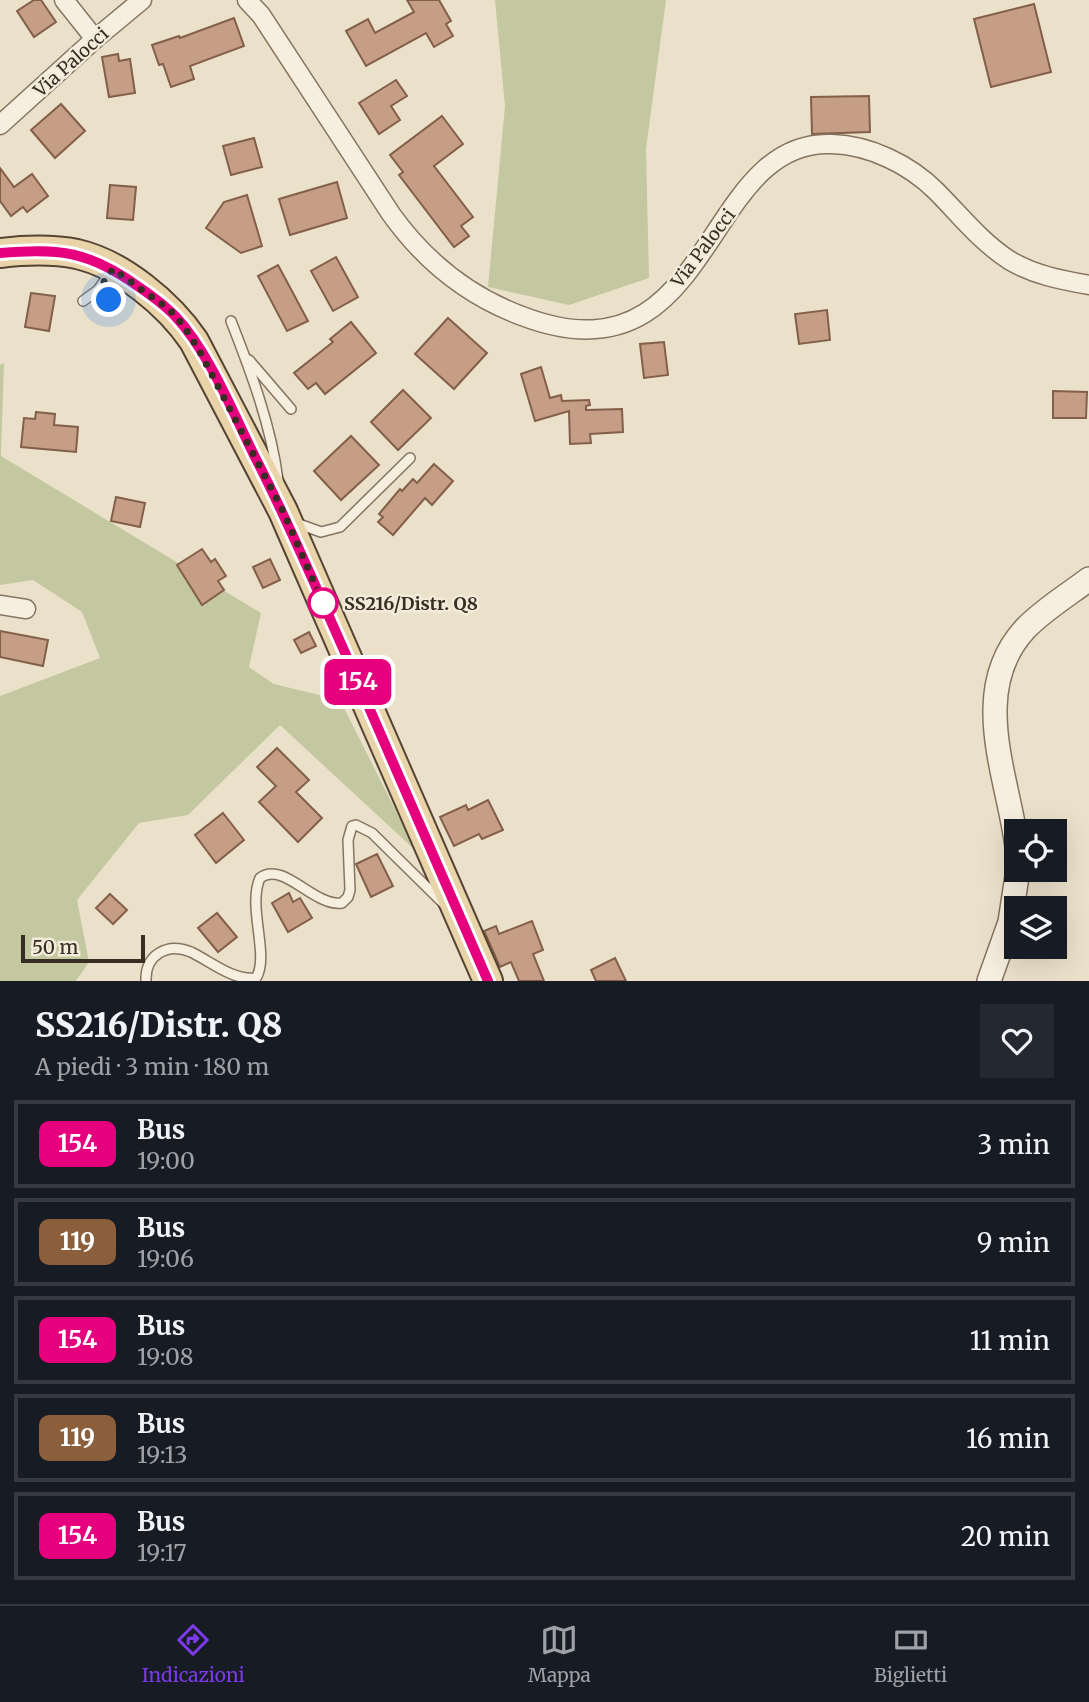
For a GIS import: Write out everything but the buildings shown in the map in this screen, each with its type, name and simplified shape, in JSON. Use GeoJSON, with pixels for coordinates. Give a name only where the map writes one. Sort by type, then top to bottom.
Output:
{"type":"FeatureCollection","features":[{"type":"Feature","properties":{"kind":"main road"},"geometry":{"type":"LineString","coordinates":[[0,253],[39,251],[69,253],[91,259],[105,279],[161,303],[183,325],[205,360],[284,513],[488,981]]}},
{"type":"Feature","properties":{"kind":"street"},"geometry":{"type":"LineString","coordinates":[[64,0],[95,39]]}},
{"type":"Feature","properties":{"kind":"street","name":"Via Palocci"},"geometry":{"type":"LineString","coordinates":[[0,125],[142,0]]}},
{"type":"Feature","properties":{"kind":"street","name":"Via Palocci"},"geometry":{"type":"LineString","coordinates":[[247,0],[261,15],[410,239],[464,286],[496,306],[533,321],[558,328],[591,331],[612,328],[634,319],[664,298],[689,271],[747,188],[760,174],[790,152],[818,144],[852,147],[900,164],[928,184],[975,232],[1010,260],[1042,275],[1089,285]]}},
{"type":"Feature","properties":{"kind":"street"},"geometry":{"type":"LineString","coordinates":[[1011,819],[997,743],[995,709],[998,680],[1009,650],[1025,630],[1089,579]]}},
{"type":"Feature","properties":{"kind":"street"},"geometry":{"type":"LineString","coordinates":[[0,605],[26,609]]}},
{"type":"Feature","properties":{"kind":"street"},"geometry":{"type":"LineString","coordinates":[[989,981],[1010,922],[1017,882]]}},
{"type":"Feature","properties":{"kind":"lane"},"geometry":{"type":"LineString","coordinates":[[105,279],[109,300]]}},
{"type":"Feature","properties":{"kind":"lane"},"geometry":{"type":"LineString","coordinates":[[82,301],[105,279]]}},
{"type":"Feature","properties":{"kind":"lane"},"geometry":{"type":"LineString","coordinates":[[231,321],[272,447],[284,513],[321,532],[340,527],[410,458]]}},
{"type":"Feature","properties":{"kind":"lane"},"geometry":{"type":"LineString","coordinates":[[244,355],[291,409]]}},
{"type":"Feature","properties":{"kind":"lane"},"geometry":{"type":"LineString","coordinates":[[146,981],[147,965],[153,955],[174,949],[190,952],[224,974],[247,981],[256,978],[260,965],[256,901],[260,878],[266,874],[276,874],[323,901],[342,904],[348,897],[349,890],[348,835],[355,825],[372,833],[462,921]]}},
{"type":"Feature","properties":{"kind":"green space"},"geometry":{"type":"Polygon","coordinates":[[[495,0],[666,0],[646,149],[649,278],[569,305],[488,287],[505,106],[495,0]]]}},
{"type":"Feature","properties":{"kind":"green space"},"geometry":{"type":"Polygon","coordinates":[[[4,363],[1,456],[261,613],[249,667],[274,684],[340,700],[416,851],[280,725],[188,815],[139,823],[77,900],[89,962],[76,981],[0,981],[0,696],[100,658],[82,612],[33,580],[0,585],[0,365],[4,363]]]}},
{"type":"Feature","properties":{"kind":"bus line","name":"154"},"geometry":{"type":"LineString","coordinates":[[0,253],[62,252],[99,261],[161,303],[177,317],[188,332],[211,370],[283,511],[488,981]]}},
{"type":"Feature","properties":{"kind":"place","name":"SS216/Distr. Q8"},"geometry":{"type":"Point","coordinates":[323,603]}},
{"type":"Feature","properties":{"kind":"route"},"geometry":{"type":"LineString","coordinates":[[109,300],[98,290],[113,269],[161,303],[183,325],[205,360],[281,508],[323,603]]}}]}
